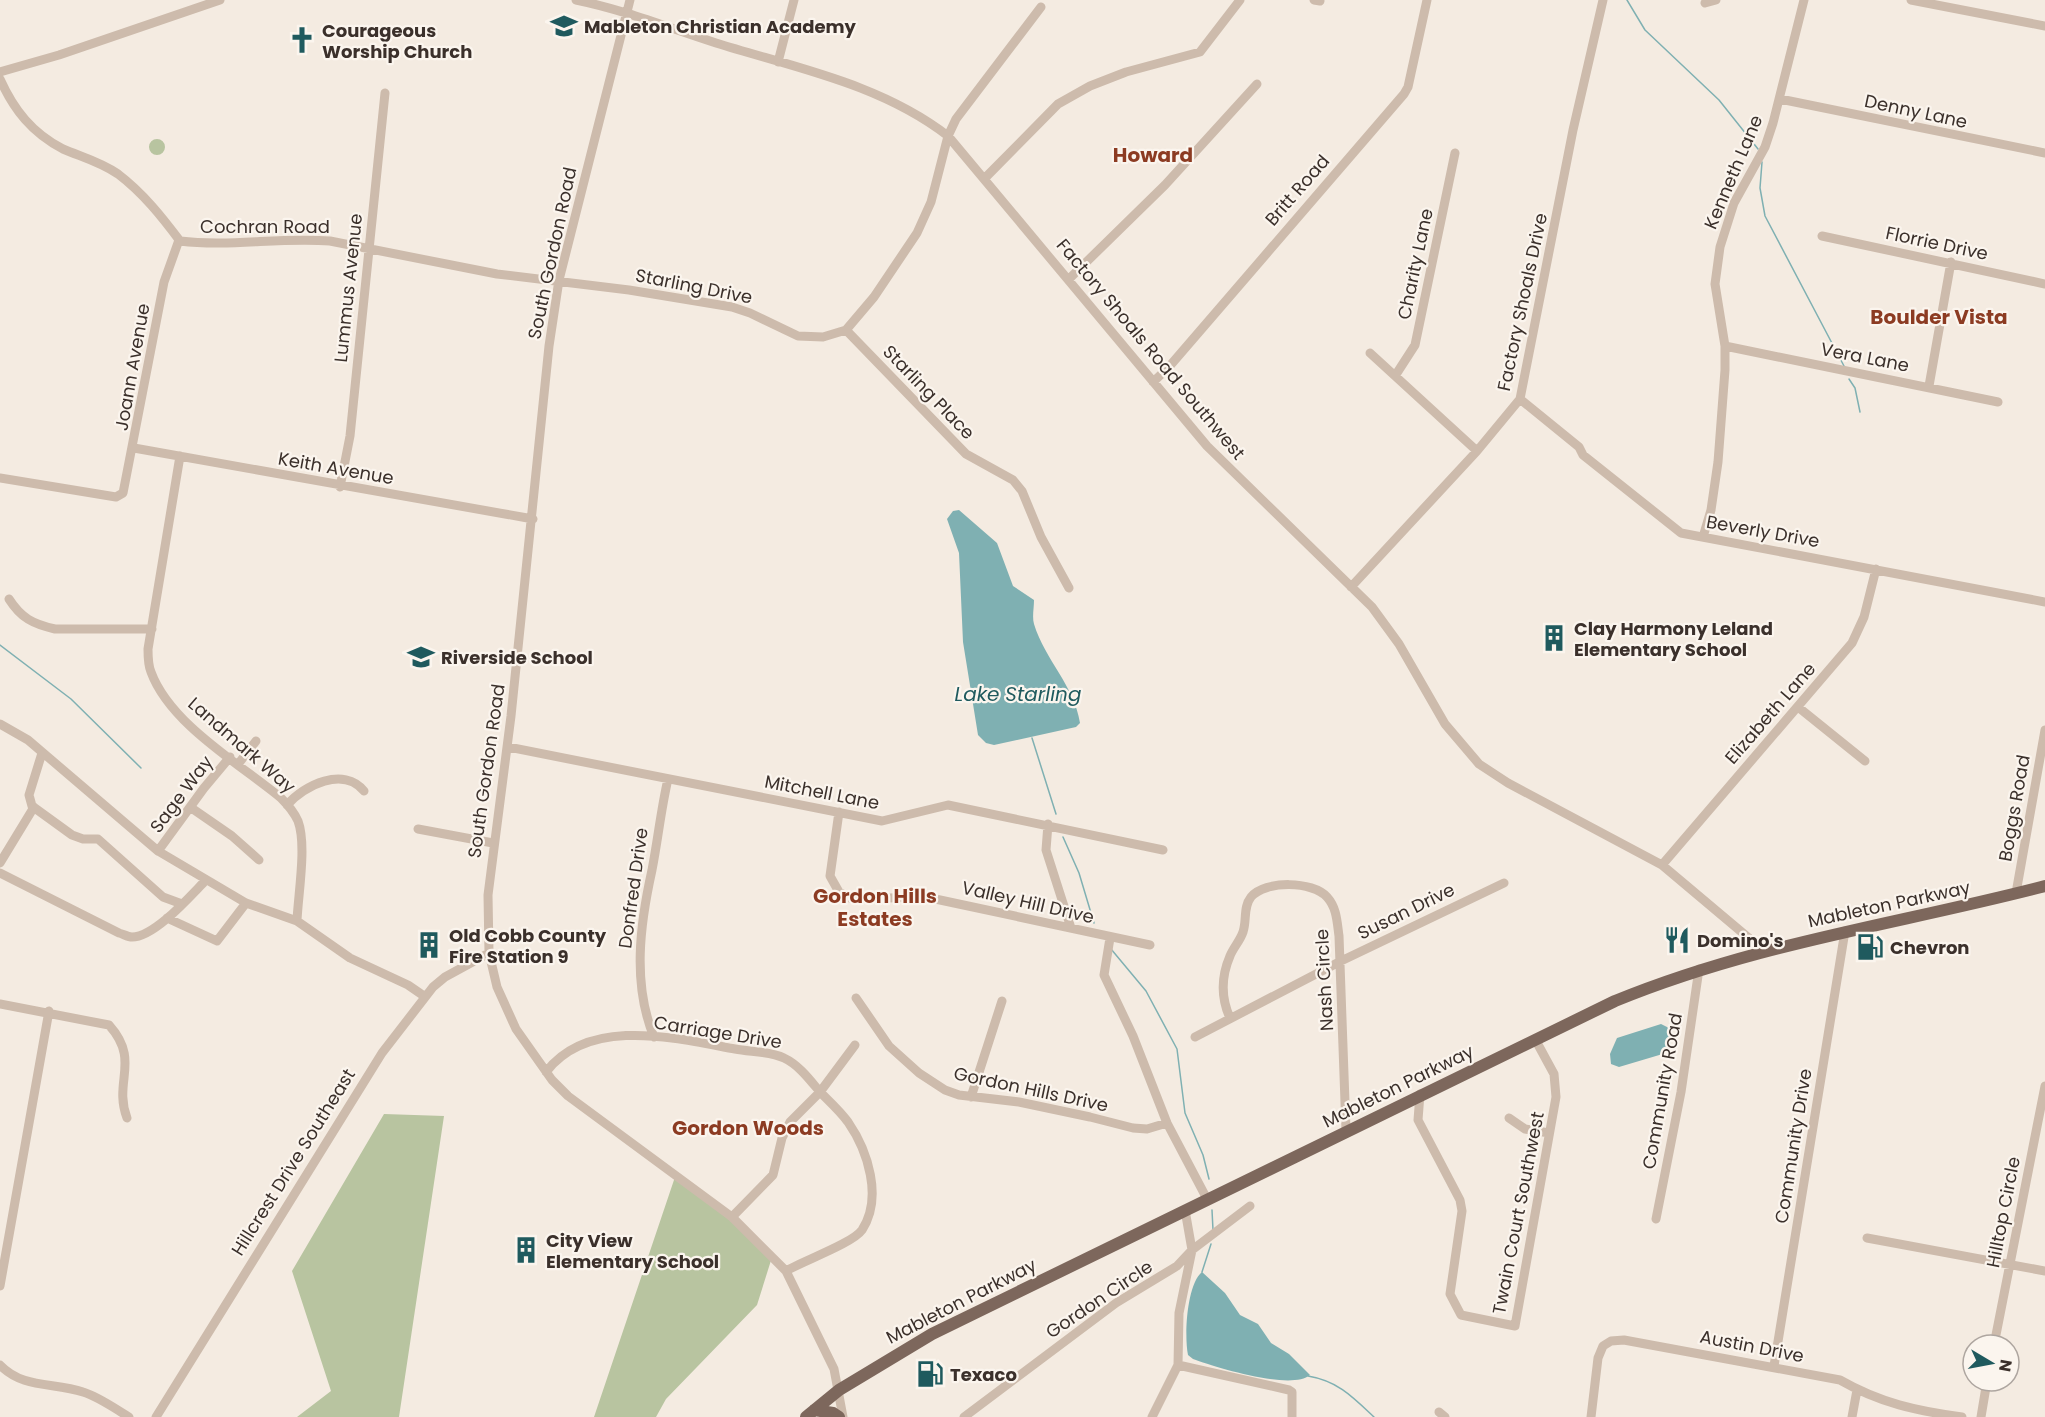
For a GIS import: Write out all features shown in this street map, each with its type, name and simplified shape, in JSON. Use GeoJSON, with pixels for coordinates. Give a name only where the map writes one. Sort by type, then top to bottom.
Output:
{"type":"FeatureCollection","features":[{"type":"Feature","properties":{"kind":"main road","name":"Mableton Parkway"},"geometry":{"type":"LineString","coordinates":[[810,1414],[839,1390],[941,1329],[1615,1001],[1699,969],[1763,950],[2045,886]]}},
{"type":"Feature","properties":{"kind":"main road"},"geometry":{"type":"LineString","coordinates":[[810,1414],[832,1413],[841,1417]]}},
{"type":"Feature","properties":{"kind":"street"},"geometry":{"type":"LineString","coordinates":[[0,72],[59,56],[220,0]]}},
{"type":"Feature","properties":{"kind":"street","name":"Factory Shoals Road Southwest"},"geometry":{"type":"LineString","coordinates":[[576,0],[626,11],[677,31],[862,87],[905,106],[948,136],[1070,278],[1207,446],[1351,587],[1385,624],[1445,724],[1479,764],[1510,784],[1662,865],[1763,950]]}},
{"type":"Feature","properties":{"kind":"street","name":"South Gordon Road"},"geometry":{"type":"LineString","coordinates":[[630,0],[559,280],[543,397],[533,519],[508,747],[488,895],[489,953],[497,987],[516,1029],[546,1072],[585,1111],[732,1217],[786,1271],[834,1369],[839,1390],[841,1417]]}},
{"type":"Feature","properties":{"kind":"street"},"geometry":{"type":"LineString","coordinates":[[778,62],[794,0]]}},
{"type":"Feature","properties":{"kind":"street"},"geometry":{"type":"LineString","coordinates":[[985,178],[1037,123],[1066,100],[1090,86],[1126,72],[1182,59],[1200,52],[1240,0]]}},
{"type":"Feature","properties":{"kind":"street","name":"Britt Road"},"geometry":{"type":"LineString","coordinates":[[1153,382],[1168,368],[1404,94],[1408,87],[1427,0]]}},
{"type":"Feature","properties":{"kind":"street","name":"Factory Shoals Drive"},"geometry":{"type":"LineString","coordinates":[[1351,587],[1477,451],[1520,399],[1573,130],[1603,0]]}},
{"type":"Feature","properties":{"kind":"street"},"geometry":{"type":"LineString","coordinates":[[1705,3],[1716,0]]}},
{"type":"Feature","properties":{"kind":"street","name":"Kenneth Lane"},"geometry":{"type":"LineString","coordinates":[[1703,537],[1711,510],[1718,462],[1725,346],[1715,284],[1720,247],[1734,202],[1765,147],[1780,99],[1804,0]]}},
{"type":"Feature","properties":{"kind":"street"},"geometry":{"type":"LineString","coordinates":[[1911,0],[2045,26]]}},
{"type":"Feature","properties":{"kind":"street"},"geometry":{"type":"LineString","coordinates":[[846,330],[887,278],[925,217],[940,177],[948,136],[956,118],[1041,7]]}},
{"type":"Feature","properties":{"kind":"street","name":"Cochran Road"},"geometry":{"type":"LineString","coordinates":[[0,79],[11,103],[38,134],[118,174],[150,202],[173,228],[178,240],[224,244],[309,240],[369,248],[497,274],[559,280]]}},
{"type":"Feature","properties":{"kind":"street"},"geometry":{"type":"LineString","coordinates":[[1070,278],[1165,185],[1257,84]]}},
{"type":"Feature","properties":{"kind":"street","name":"Lummus Avenue"},"geometry":{"type":"LineString","coordinates":[[340,486],[350,436],[385,93]]}},
{"type":"Feature","properties":{"kind":"street","name":"Denny Lane"},"geometry":{"type":"LineString","coordinates":[[1780,99],[2045,153]]}},
{"type":"Feature","properties":{"kind":"street","name":"Charity Lane"},"geometry":{"type":"LineString","coordinates":[[1395,376],[1415,345],[1455,153]]}},
{"type":"Feature","properties":{"kind":"street","name":"Florrie Drive"},"geometry":{"type":"LineString","coordinates":[[1822,236],[2045,284]]}},
{"type":"Feature","properties":{"kind":"street","name":"Joann Avenue"},"geometry":{"type":"LineString","coordinates":[[0,478],[116,497],[123,493],[134,448],[164,282],[178,240]]}},
{"type":"Feature","properties":{"kind":"street"},"geometry":{"type":"LineString","coordinates":[[1929,386],[1951,262]]}},
{"type":"Feature","properties":{"kind":"street","name":"Starling Drive"},"geometry":{"type":"LineString","coordinates":[[559,280],[741,309],[781,329],[807,338],[823,338],[846,330]]}},
{"type":"Feature","properties":{"kind":"street","name":"Starling Place"},"geometry":{"type":"LineString","coordinates":[[846,330],[966,454],[1013,480],[1069,588]]}},
{"type":"Feature","properties":{"kind":"street","name":"Vera Lane"},"geometry":{"type":"LineString","coordinates":[[1725,346],[1929,386],[1998,402]]}},
{"type":"Feature","properties":{"kind":"street"},"geometry":{"type":"LineString","coordinates":[[1370,353],[1477,451]]}},
{"type":"Feature","properties":{"kind":"street","name":"Beverly Drive"},"geometry":{"type":"LineString","coordinates":[[1520,399],[1639,501],[1681,533],[1876,568],[2045,602]]}},
{"type":"Feature","properties":{"kind":"street","name":"Keith Avenue"},"geometry":{"type":"LineString","coordinates":[[134,448],[533,519]]}},
{"type":"Feature","properties":{"kind":"street","name":"Landmark Way"},"geometry":{"type":"LineString","coordinates":[[180,456],[148,649],[149,669],[155,684],[182,717],[287,805],[299,824],[301,848],[297,921]]}},
{"type":"Feature","properties":{"kind":"street","name":"Elizabeth Lane"},"geometry":{"type":"LineString","coordinates":[[1662,865],[1839,659],[1859,632],[1876,568]]}},
{"type":"Feature","properties":{"kind":"street"},"geometry":{"type":"LineString","coordinates":[[9,599],[30,622],[48,627],[152,629]]}},
{"type":"Feature","properties":{"kind":"street"},"geometry":{"type":"LineString","coordinates":[[1798,706],[1865,761]]}},
{"type":"Feature","properties":{"kind":"street"},"geometry":{"type":"LineString","coordinates":[[0,724],[42,753],[158,851],[246,903],[297,921],[350,958],[408,985],[424,996]]}},
{"type":"Feature","properties":{"kind":"street","name":"Boggs Road"},"geometry":{"type":"LineString","coordinates":[[2016,893],[2041,772],[2045,730]]}},
{"type":"Feature","properties":{"kind":"street"},"geometry":{"type":"LineString","coordinates":[[239,764],[256,741]]}},
{"type":"Feature","properties":{"kind":"street","name":"Mitchell Lane"},"geometry":{"type":"LineString","coordinates":[[508,747],[882,821],[948,805],[1163,850]]}},
{"type":"Feature","properties":{"kind":"street"},"geometry":{"type":"LineString","coordinates":[[42,753],[29,795],[29,801],[34,807],[72,835],[83,839],[98,838],[163,897],[182,904]]}},
{"type":"Feature","properties":{"kind":"street","name":"Sage Way"},"geometry":{"type":"LineString","coordinates":[[158,851],[230,757]]}},
{"type":"Feature","properties":{"kind":"street"},"geometry":{"type":"LineString","coordinates":[[287,805],[295,796],[317,783],[344,779],[358,785],[364,791]]}},
{"type":"Feature","properties":{"kind":"street","name":"Donfred Drive"},"geometry":{"type":"LineString","coordinates":[[654,1037],[643,996],[639,950],[644,906],[668,779]]}},
{"type":"Feature","properties":{"kind":"street"},"geometry":{"type":"LineString","coordinates":[[0,863],[34,807]]}},
{"type":"Feature","properties":{"kind":"street"},"geometry":{"type":"LineString","coordinates":[[190,807],[232,836],[259,860]]}},
{"type":"Feature","properties":{"kind":"street","name":"Valley Hill Drive"},"geometry":{"type":"LineString","coordinates":[[839,812],[830,876],[833,884],[846,897],[864,900],[926,897],[1150,945]]}},
{"type":"Feature","properties":{"kind":"street"},"geometry":{"type":"LineString","coordinates":[[1047,824],[1046,850],[1071,928]]}},
{"type":"Feature","properties":{"kind":"street"},"geometry":{"type":"LineString","coordinates":[[418,829],[494,843]]}},
{"type":"Feature","properties":{"kind":"street"},"geometry":{"type":"LineString","coordinates":[[0,873],[118,933],[132,937],[143,935],[167,918],[206,880]]}},
{"type":"Feature","properties":{"kind":"street","name":"Susan Drive"},"geometry":{"type":"LineString","coordinates":[[1195,1036],[1341,961],[1504,882]]}},
{"type":"Feature","properties":{"kind":"street","name":"Nash Circle"},"geometry":{"type":"LineString","coordinates":[[1230,1018],[1223,998],[1225,975],[1230,956],[1243,931],[1247,904],[1259,891],[1294,885],[1315,888],[1327,896],[1335,909],[1341,961],[1346,1130]]}},
{"type":"Feature","properties":{"kind":"street"},"geometry":{"type":"LineString","coordinates":[[167,918],[217,941],[246,903]]}},
{"type":"Feature","properties":{"kind":"street","name":"Community Drive"},"geometry":{"type":"LineString","coordinates":[[1774,1366],[1845,931]]}},
{"type":"Feature","properties":{"kind":"street"},"geometry":{"type":"LineString","coordinates":[[1110,938],[1104,975],[1133,1036],[1167,1123],[1207,1199]]}},
{"type":"Feature","properties":{"kind":"street","name":"Hillcrest Drive Southeast"},"geometry":{"type":"LineString","coordinates":[[156,1417],[382,1053],[424,996],[445,977],[489,953]]}},
{"type":"Feature","properties":{"kind":"street","name":"Community Road"},"geometry":{"type":"LineString","coordinates":[[1656,1219],[1681,1092],[1699,969]]}},
{"type":"Feature","properties":{"kind":"street","name":"Gordon Hills Drive"},"geometry":{"type":"LineString","coordinates":[[856,998],[889,1046],[919,1073],[945,1090],[971,1097],[1019,1102],[1133,1128],[1147,1129],[1167,1123]]}},
{"type":"Feature","properties":{"kind":"street"},"geometry":{"type":"LineString","coordinates":[[971,1097],[1002,1001]]}},
{"type":"Feature","properties":{"kind":"street"},"geometry":{"type":"LineString","coordinates":[[0,1004],[49,1011],[110,1025],[121,1038],[127,1059],[121,1103],[127,1118]]}},
{"type":"Feature","properties":{"kind":"street"},"geometry":{"type":"LineString","coordinates":[[0,1286],[49,1011]]}},
{"type":"Feature","properties":{"kind":"street","name":"Carriage Drive"},"geometry":{"type":"LineString","coordinates":[[546,1072],[560,1057],[575,1046],[615,1037],[654,1037],[780,1056],[795,1065],[848,1122],[858,1138],[870,1171],[873,1188],[871,1206],[862,1230],[856,1236],[786,1271]]}},
{"type":"Feature","properties":{"kind":"street","name":"Twain Court Southwest"},"geometry":{"type":"LineString","coordinates":[[1420,1094],[1417,1114],[1460,1200],[1462,1211],[1452,1299],[1461,1315],[1515,1326],[1557,1089],[1554,1074],[1535,1040]]}},
{"type":"Feature","properties":{"kind":"street"},"geometry":{"type":"LineString","coordinates":[[732,1217],[773,1174],[782,1138],[790,1122],[820,1092],[855,1045]]}},
{"type":"Feature","properties":{"kind":"street","name":"Hilltop Circle"},"geometry":{"type":"LineString","coordinates":[[1996,1333],[2045,1086]]}},
{"type":"Feature","properties":{"kind":"street"},"geometry":{"type":"LineString","coordinates":[[1509,1118],[1525,1129],[1549,1132]]}},
{"type":"Feature","properties":{"kind":"street","name":"Gordon Circle"},"geometry":{"type":"LineString","coordinates":[[964,1417],[1116,1303],[1177,1266],[1192,1250],[1250,1206]]}},
{"type":"Feature","properties":{"kind":"street"},"geometry":{"type":"LineString","coordinates":[[1152,1417],[1178,1365],[1179,1313],[1192,1250],[1185,1210]]}},
{"type":"Feature","properties":{"kind":"street"},"geometry":{"type":"LineString","coordinates":[[1867,1238],[2045,1271]]}},
{"type":"Feature","properties":{"kind":"street","name":"Austin Drive"},"geometry":{"type":"LineString","coordinates":[[1591,1417],[1598,1358],[1603,1346],[1611,1341],[1624,1340],[1840,1380],[1857,1390],[1909,1409],[1962,1417]]}},
{"type":"Feature","properties":{"kind":"street"},"geometry":{"type":"LineString","coordinates":[[0,1365],[9,1374],[30,1382],[83,1391],[129,1417]]}},
{"type":"Feature","properties":{"kind":"street"},"geometry":{"type":"LineString","coordinates":[[1178,1365],[1289,1390],[1292,1392],[1292,1417]]}},
{"type":"Feature","properties":{"kind":"street"},"geometry":{"type":"LineString","coordinates":[[1852,1417],[1857,1390]]}},
{"type":"Feature","properties":{"kind":"street"},"geometry":{"type":"LineString","coordinates":[[1981,1417],[1986,1393]]}},
{"type":"Feature","properties":{"kind":"green space"},"geometry":{"type":"Polygon","coordinates":[[[157,139],[165,147],[157,155],[149,147],[157,139]]]}},
{"type":"Feature","properties":{"kind":"green space"},"geometry":{"type":"Polygon","coordinates":[[[384,1114],[444,1116],[399,1417],[297,1417],[331,1391],[292,1271],[384,1114]]]}},
{"type":"Feature","properties":{"kind":"green space"},"geometry":{"type":"Polygon","coordinates":[[[675,1177],[773,1254],[757,1305],[666,1399],[656,1417],[594,1417],[675,1177]]]}},
{"type":"Feature","properties":{"kind":"water","name":"Lake Starling"},"geometry":{"type":"Polygon","coordinates":[[[959,510],[997,543],[1013,586],[1034,600],[1034,624],[1077,709],[1080,723],[1076,727],[994,745],[986,743],[978,735],[963,642],[959,553],[947,519],[953,511],[959,510]]]}},
{"type":"Feature","properties":{"kind":"water"},"geometry":{"type":"Polygon","coordinates":[[[1661,1024],[1669,1028],[1671,1046],[1666,1053],[1619,1067],[1611,1064],[1610,1054],[1617,1038],[1661,1024]]]}},
{"type":"Feature","properties":{"kind":"water"},"geometry":{"type":"Polygon","coordinates":[[[1202,1272],[1225,1293],[1240,1315],[1258,1324],[1271,1343],[1289,1354],[1310,1375],[1300,1379],[1270,1379],[1218,1367],[1193,1359],[1188,1355],[1186,1335],[1190,1298],[1197,1278],[1202,1272]]]}},
{"type":"Feature","properties":{"kind":"waterway"},"geometry":{"type":"LineString","coordinates":[[1627,0],[1645,30],[1719,100],[1758,149]]}},
{"type":"Feature","properties":{"kind":"waterway"},"geometry":{"type":"LineString","coordinates":[[1762,162],[1760,188],[1765,216],[1844,366]]}},
{"type":"Feature","properties":{"kind":"waterway"},"geometry":{"type":"LineString","coordinates":[[1849,379],[1855,388],[1860,412]]}},
{"type":"Feature","properties":{"kind":"waterway"},"geometry":{"type":"LineString","coordinates":[[0,645],[71,699],[141,768]]}},
{"type":"Feature","properties":{"kind":"waterway"},"geometry":{"type":"LineString","coordinates":[[1032,738],[1056,814]]}},
{"type":"Feature","properties":{"kind":"waterway"},"geometry":{"type":"LineString","coordinates":[[1063,837],[1079,873],[1094,923]]}},
{"type":"Feature","properties":{"kind":"waterway"},"geometry":{"type":"LineString","coordinates":[[1111,949],[1146,991],[1177,1049],[1185,1113],[1203,1155],[1209,1179]]}},
{"type":"Feature","properties":{"kind":"waterway"},"geometry":{"type":"LineString","coordinates":[[1212,1210],[1213,1230]]}},
{"type":"Feature","properties":{"kind":"waterway"},"geometry":{"type":"LineString","coordinates":[[1202,1272],[1211,1244]]}},
{"type":"Feature","properties":{"kind":"waterway"},"geometry":{"type":"LineString","coordinates":[[1308,1376],[1337,1386],[1374,1417]]}},
{"type":"Feature","properties":{"kind":"place","name":"Mableton Christian Academy"},"geometry":{"type":"Point","coordinates":[564,26]}},
{"type":"Feature","properties":{"kind":"place","name":"Courageous Worship Church"},"geometry":{"type":"Point","coordinates":[302,40]}},
{"type":"Feature","properties":{"kind":"place","name":"Clay Harmony Leland Elementary School"},"geometry":{"type":"Point","coordinates":[1554,638]}},
{"type":"Feature","properties":{"kind":"place","name":"Riverside School"},"geometry":{"type":"Point","coordinates":[421,657]}},
{"type":"Feature","properties":{"kind":"place","name":"Domino's"},"geometry":{"type":"Point","coordinates":[1677,940]}},
{"type":"Feature","properties":{"kind":"place","name":"Old Cobb County Fire Station 9"},"geometry":{"type":"Point","coordinates":[429,945]}},
{"type":"Feature","properties":{"kind":"place","name":"Chevron"},"geometry":{"type":"Point","coordinates":[1870,947]}},
{"type":"Feature","properties":{"kind":"place","name":"City View Elementary School"},"geometry":{"type":"Point","coordinates":[526,1250]}},
{"type":"Feature","properties":{"kind":"place","name":"Texaco"},"geometry":{"type":"Point","coordinates":[930,1374]}},
{"type":"Feature","properties":{"kind":"district","name":"Howard"},"geometry":{"type":"Point","coordinates":[1153,155]}},
{"type":"Feature","properties":{"kind":"district","name":"Boulder Vista"},"geometry":{"type":"Point","coordinates":[1939,317]}},
{"type":"Feature","properties":{"kind":"district","name":"Gordon Hills Estates"},"geometry":{"type":"Point","coordinates":[875,908]}},
{"type":"Feature","properties":{"kind":"district","name":"Gordon Woods"},"geometry":{"type":"Point","coordinates":[748,1128]}}]}
